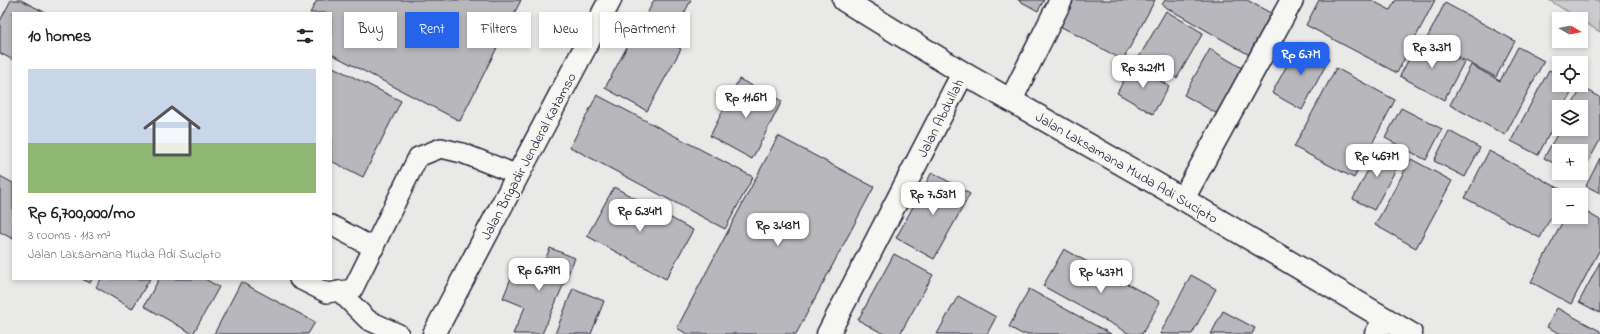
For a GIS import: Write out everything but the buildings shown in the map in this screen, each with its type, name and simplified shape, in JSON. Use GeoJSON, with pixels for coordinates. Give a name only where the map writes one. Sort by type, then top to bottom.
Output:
{"type":"FeatureCollection","features":[{"type":"Feature","properties":{"kind":"street","name":"Jalan Brigadir Jenderal Katamso"},"geometry":{"type":"LineString","coordinates":[[434,334],[610,0]]}},
{"type":"Feature","properties":{"kind":"street","name":"Jalan Laksamana Muda Adi Sucipto"},"geometry":{"type":"LineString","coordinates":[[844,0],[964,73],[1183,199],[1381,326],[1411,334]]}},
{"type":"Feature","properties":{"kind":"street"},"geometry":{"type":"LineString","coordinates":[[1011,100],[1060,0]]}},
{"type":"Feature","properties":{"kind":"street"},"geometry":{"type":"LineString","coordinates":[[1183,199],[1292,0]]}},
{"type":"Feature","properties":{"kind":"street","name":"Jalan Abdullah"},"geometry":{"type":"LineString","coordinates":[[828,334],[964,73]]}},
{"type":"Feature","properties":{"kind":"lane"},"geometry":{"type":"LineString","coordinates":[[301,280],[327,293],[353,289],[418,157],[441,148],[462,153],[518,175]]}},
{"type":"Feature","properties":{"kind":"lane"},"geometry":{"type":"LineString","coordinates":[[332,226],[374,248]]}},
{"type":"Feature","properties":{"kind":"lane"},"geometry":{"type":"LineString","coordinates":[[339,291],[368,320],[399,334]]}},
{"type":"Feature","properties":{"kind":"shaded area"},"geometry":{"type":"Polygon","coordinates":[[[1549,0],[1600,0],[1600,32],[1588,24],[1588,12],[1568,12],[1549,0]]]}}]}
